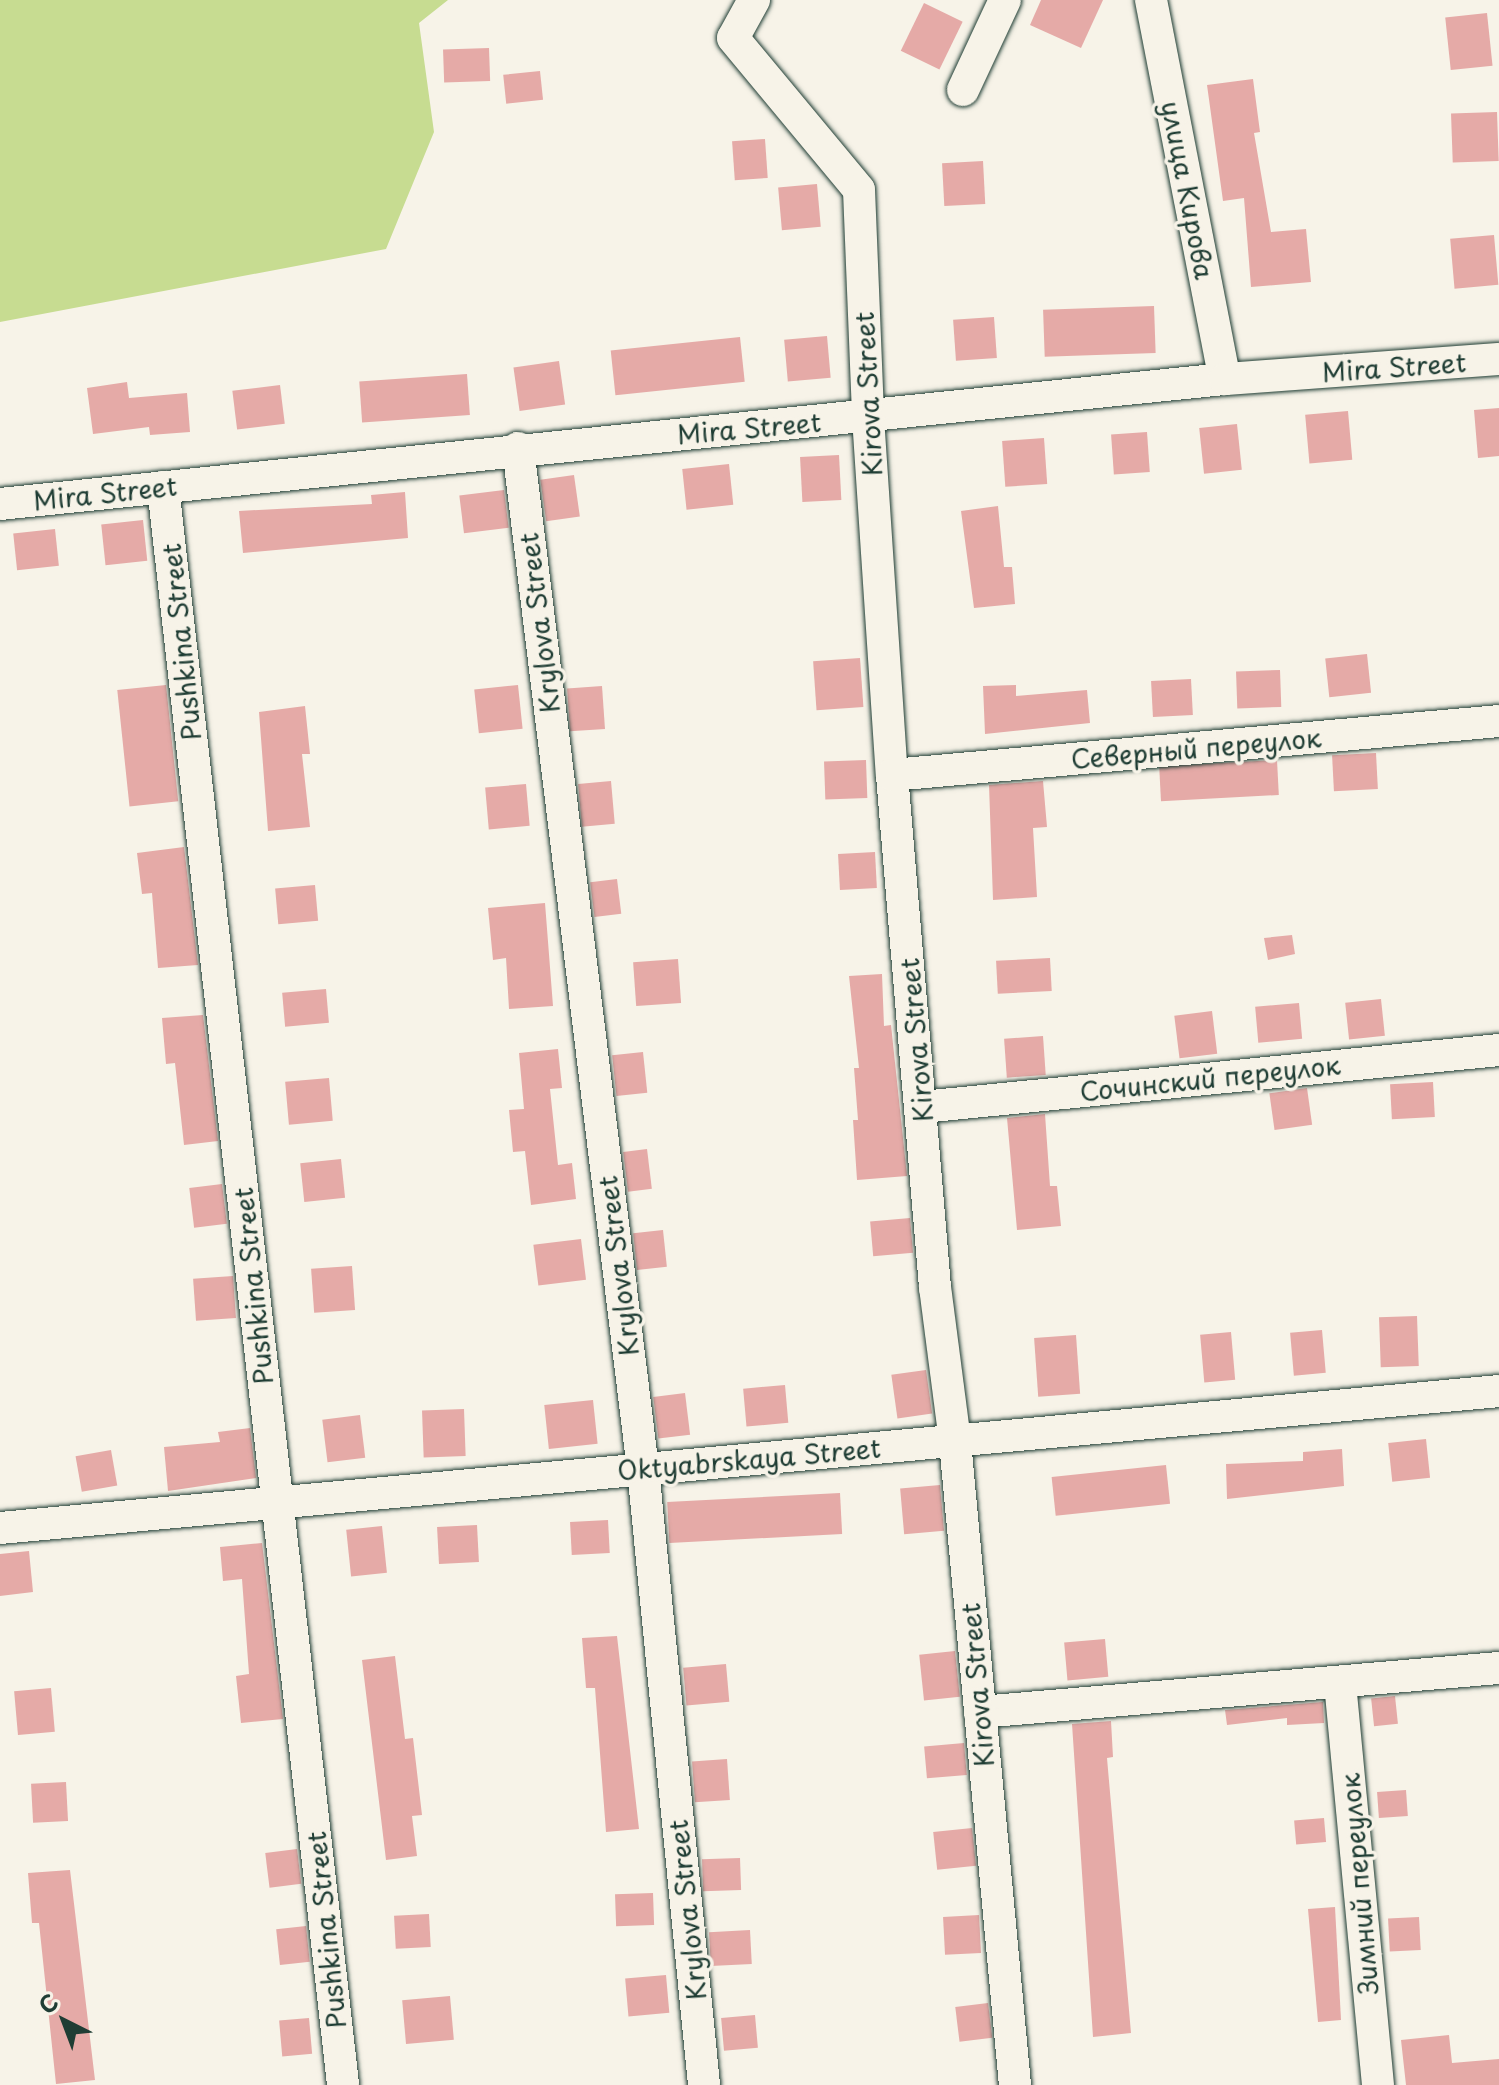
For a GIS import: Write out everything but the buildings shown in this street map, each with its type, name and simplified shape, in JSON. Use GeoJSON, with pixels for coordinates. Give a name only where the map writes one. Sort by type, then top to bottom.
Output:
{"type":"FeatureCollection","features":[{"type":"Feature","properties":{"kind":"street","name":"Kirova Street"},"geometry":{"type":"LineString","coordinates":[[754,0],[733,38],[859,190],[868,417],[892,775],[935,1287],[955,1442],[1015,2085]]}},
{"type":"Feature","properties":{"kind":"street"},"geometry":{"type":"LineString","coordinates":[[963,90],[1005,0]]}},
{"type":"Feature","properties":{"kind":"street","name":"улица Кирова"},"geometry":{"type":"LineString","coordinates":[[1151,0],[1225,379]]}},
{"type":"Feature","properties":{"kind":"street","name":"Mira Street"},"geometry":{"type":"LineString","coordinates":[[0,504],[518,448],[868,417],[1225,379],[1499,359]]}},
{"type":"Feature","properties":{"kind":"street","name":"Krylova Street"},"geometry":{"type":"LineString","coordinates":[[518,448],[643,1469],[704,2085]]}},
{"type":"Feature","properties":{"kind":"street","name":"Pushkina Street"},"geometry":{"type":"LineString","coordinates":[[163,487],[343,2085]]}},
{"type":"Feature","properties":{"kind":"street","name":"Северный переулок"},"geometry":{"type":"LineString","coordinates":[[892,775],[1499,721]]}},
{"type":"Feature","properties":{"kind":"street","name":"Сочинский переулок"},"geometry":{"type":"LineString","coordinates":[[922,1107],[1499,1050]]}},
{"type":"Feature","properties":{"kind":"street","name":"Oktyabrskaya Street"},"geometry":{"type":"LineString","coordinates":[[0,1528],[277,1500],[955,1442],[1499,1391]]}},
{"type":"Feature","properties":{"kind":"street"},"geometry":{"type":"LineString","coordinates":[[980,1712],[1499,1668]]}},
{"type":"Feature","properties":{"kind":"street","name":"Зимний переулок"},"geometry":{"type":"LineString","coordinates":[[1340,1683],[1378,2085]]}},
{"type":"Feature","properties":{"kind":"green space"},"geometry":{"type":"Polygon","coordinates":[[[0,0],[448,0],[419,23],[434,132],[386,249],[0,322],[0,0]]]}}]}
